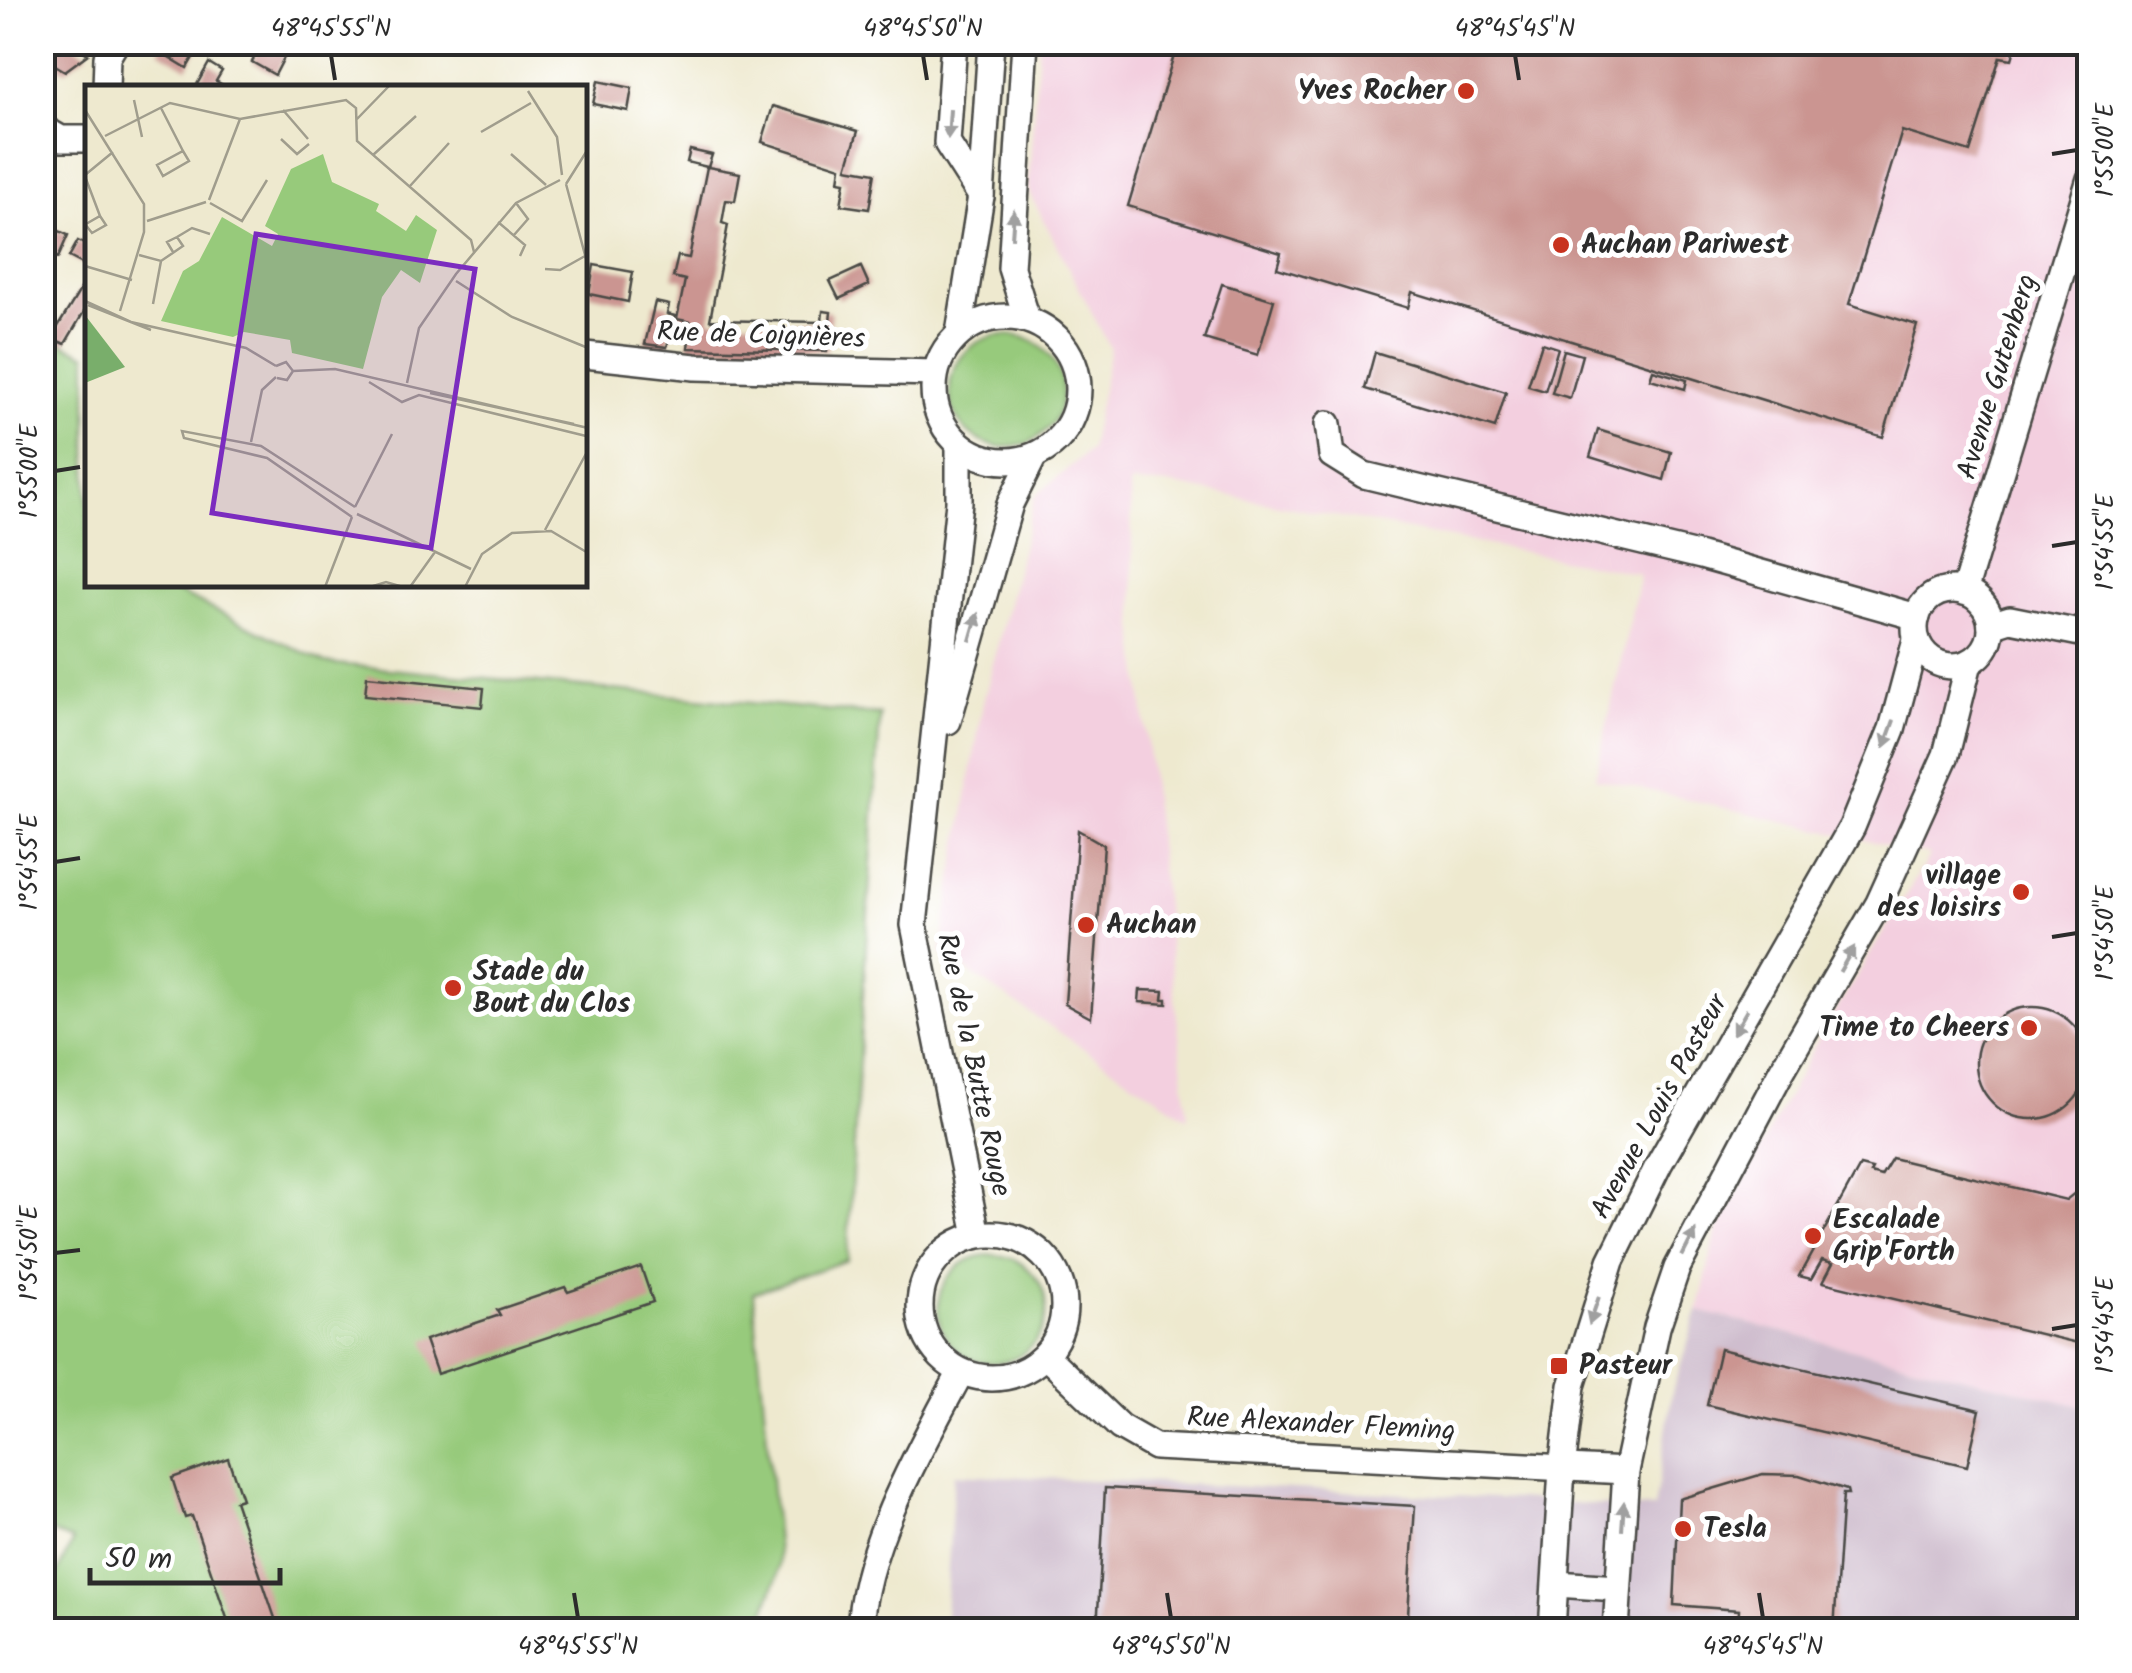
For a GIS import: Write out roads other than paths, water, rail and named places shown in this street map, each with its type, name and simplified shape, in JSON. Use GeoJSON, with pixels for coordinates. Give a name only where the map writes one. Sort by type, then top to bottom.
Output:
{"type":"FeatureCollection","features":[{"type":"Feature","properties":{"kind":"street"},"geometry":{"type":"LineString","coordinates":[[106,85],[107,57],[116,42]]}},
{"type":"Feature","properties":{"kind":"street"},"geometry":{"type":"LineString","coordinates":[[954,42],[948,143],[981,196]]}},
{"type":"Feature","properties":{"kind":"street"},"geometry":{"type":"LineString","coordinates":[[959,333],[981,196],[991,42]]}},
{"type":"Feature","properties":{"kind":"street"},"geometry":{"type":"LineString","coordinates":[[1025,42],[1011,268],[1028,319]]}},
{"type":"Feature","properties":{"kind":"street"},"geometry":{"type":"LineString","coordinates":[[42,128],[61,139],[85,139]]}},
{"type":"Feature","properties":{"kind":"street","name":"Avenue Gutenberg"},"geometry":{"type":"LineString","coordinates":[[1964,592],[2090,179]]}},
{"type":"Feature","properties":{"kind":"street"},"geometry":{"type":"LineString","coordinates":[[1004,316],[1028,319],[1063,344],[1074,364],[1078,385],[1076,408],[1067,428],[1052,444],[1034,456],[1002,462],[972,453],[946,430],[933,392],[935,373],[940,358],[959,333],[980,320],[1004,316]]}},
{"type":"Feature","properties":{"kind":"street","name":"Rue de Coignières"},"geometry":{"type":"LineString","coordinates":[[588,354],[695,368],[935,373]]}},
{"type":"Feature","properties":{"kind":"street"},"geometry":{"type":"LineString","coordinates":[[1328,424],[1332,456],[1364,475],[1700,556],[1916,628]]}},
{"type":"Feature","properties":{"kind":"street","name":"Rue de la Butte Rouge"},"geometry":{"type":"LineString","coordinates":[[959,444],[959,502],[914,925],[977,1235]]}},
{"type":"Feature","properties":{"kind":"street","name":"Rue de la Butte Rouge"},"geometry":{"type":"LineString","coordinates":[[928,788],[1010,504],[1034,456]]}},
{"type":"Feature","properties":{"kind":"street"},"geometry":{"type":"LineString","coordinates":[[1940,592],[1964,592],[1982,604],[1991,625],[1986,647],[1969,663],[1959,666],[1930,659],[1916,628],[1922,606],[1940,592]]}},
{"type":"Feature","properties":{"kind":"street"},"geometry":{"type":"LineString","coordinates":[[1991,625],[2010,618],[2090,636]]}},
{"type":"Feature","properties":{"kind":"street","name":"Avenue Louis Pasteur"},"geometry":{"type":"LineString","coordinates":[[1552,1630],[1562,1469],[1572,1386],[1611,1261],[1659,1164],[1852,827],[1892,729],[1916,628]]}},
{"type":"Feature","properties":{"kind":"street"},"geometry":{"type":"LineString","coordinates":[[1616,1630],[1626,1472],[1657,1328],[1679,1262],[1780,1072],[1879,903],[1946,755],[1969,663]]}},
{"type":"Feature","properties":{"kind":"street"},"geometry":{"type":"LineString","coordinates":[[1000,1234],[1022,1239],[1040,1252],[1055,1269],[1065,1304],[1056,1340],[1046,1356],[1028,1370],[1006,1378],[983,1378],[961,1372],[933,1348],[920,1313],[921,1294],[940,1256],[957,1242],[977,1235],[1000,1234]]}},
{"type":"Feature","properties":{"kind":"street","name":"Rue Alexander Fleming"},"geometry":{"type":"LineString","coordinates":[[1046,1356],[1120,1428],[1155,1446],[1626,1472]]}},
{"type":"Feature","properties":{"kind":"street"},"geometry":{"type":"LineString","coordinates":[[860,1630],[860,1615],[881,1535],[961,1372]]}},
{"type":"Feature","properties":{"kind":"street"},"geometry":{"type":"LineString","coordinates":[[1556,1584],[1618,1588]]}},
{"type":"Feature","properties":{"kind":"place","name":"Yves Rocher"},"geometry":{"type":"Point","coordinates":[1466,91]}},
{"type":"Feature","properties":{"kind":"place","name":"Auchan Pariwest"},"geometry":{"type":"Point","coordinates":[1561,245]}},
{"type":"Feature","properties":{"kind":"place","name":"village des loisirs"},"geometry":{"type":"Point","coordinates":[2021,892]}},
{"type":"Feature","properties":{"kind":"place","name":"Auchan"},"geometry":{"type":"Point","coordinates":[1086,925]}},
{"type":"Feature","properties":{"kind":"place","name":"Stade du Bout du Clos"},"geometry":{"type":"Point","coordinates":[453,988]}},
{"type":"Feature","properties":{"kind":"place","name":"Time to Cheers"},"geometry":{"type":"Point","coordinates":[2029,1028]}},
{"type":"Feature","properties":{"kind":"place","name":"Escalade Grip'Forth"},"geometry":{"type":"Point","coordinates":[1813,1236]}},
{"type":"Feature","properties":{"kind":"place","name":"Pasteur"},"geometry":{"type":"Point","coordinates":[1559,1366]}},
{"type":"Feature","properties":{"kind":"place","name":"Tesla"},"geometry":{"type":"Point","coordinates":[1683,1529]}}]}
